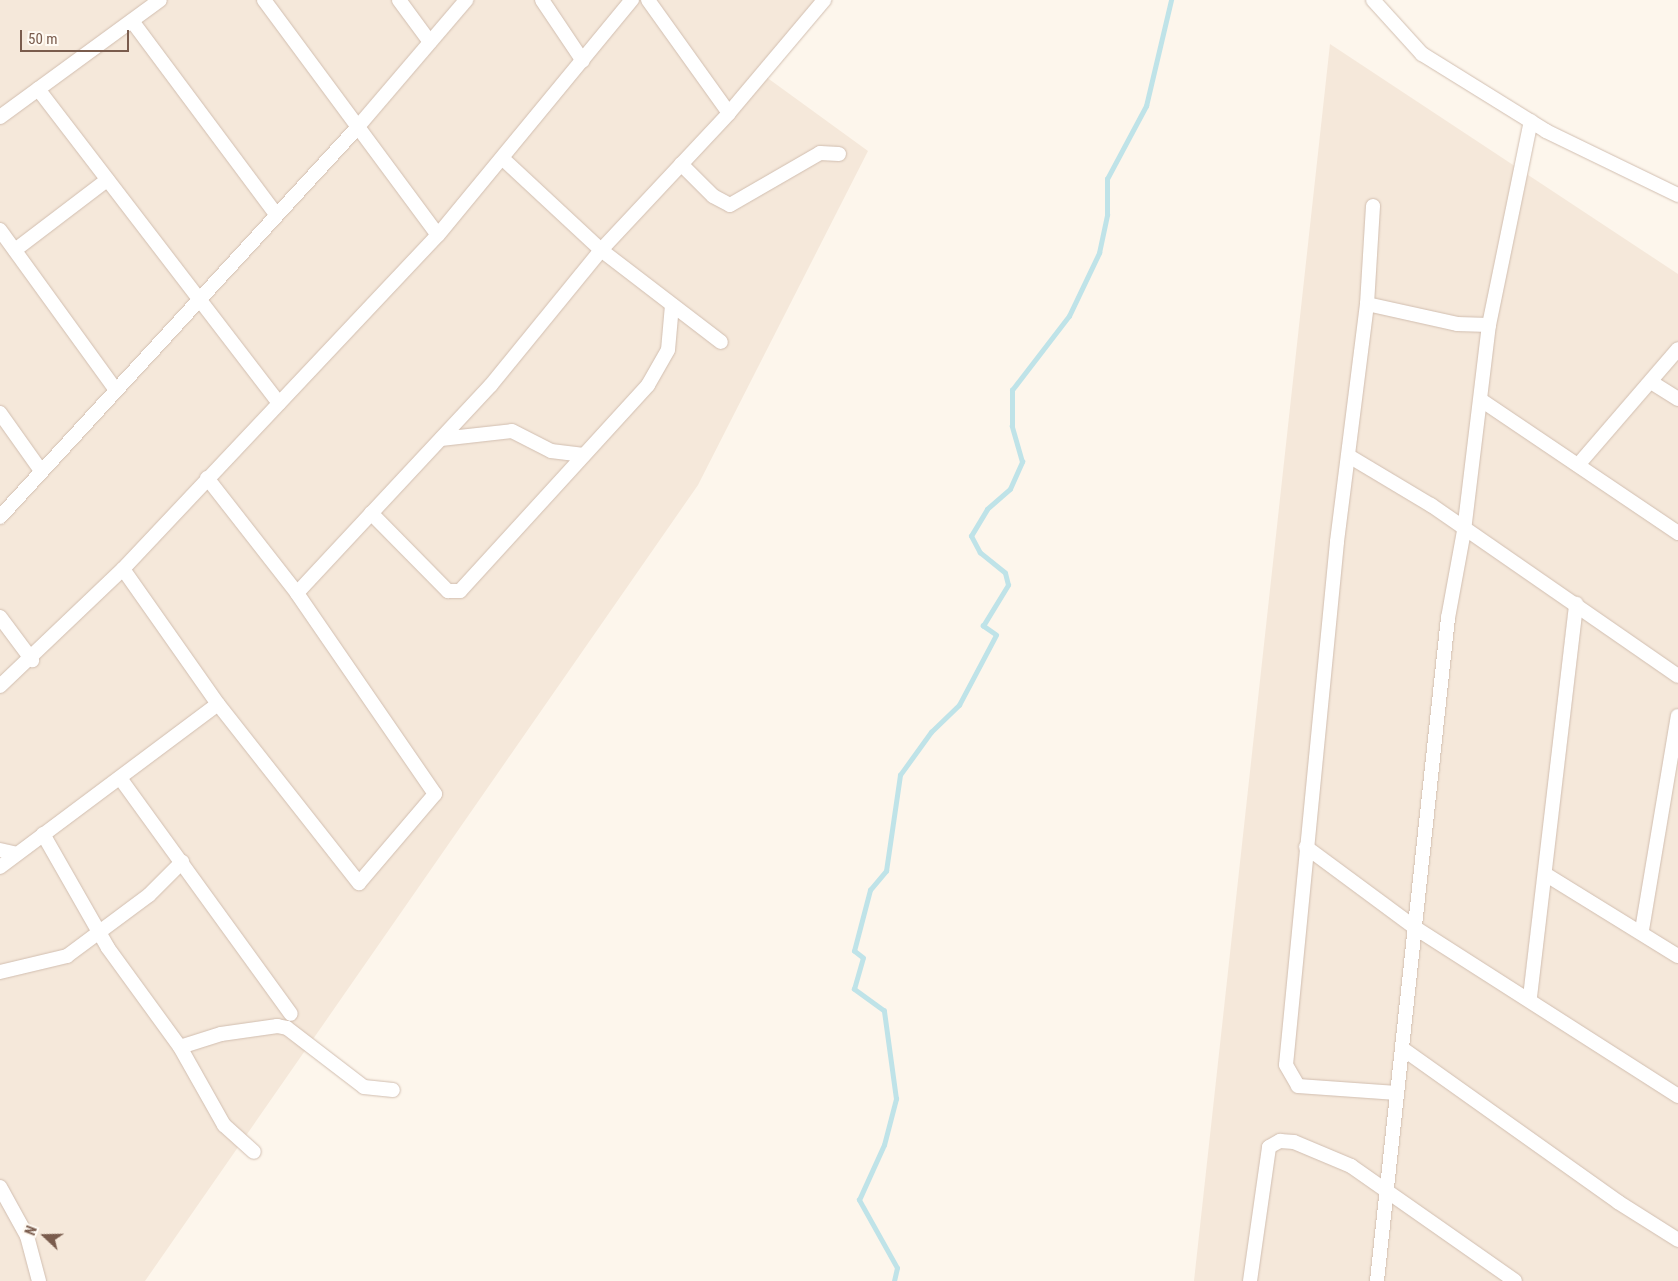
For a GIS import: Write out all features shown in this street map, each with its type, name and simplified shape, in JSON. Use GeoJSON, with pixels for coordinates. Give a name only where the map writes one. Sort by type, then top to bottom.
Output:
{"type":"FeatureCollection","features":[{"type":"Feature","properties":{"kind":"street"},"geometry":{"type":"LineString","coordinates":[[0,117],[160,0]]}},
{"type":"Feature","properties":{"kind":"street"},"geometry":{"type":"LineString","coordinates":[[264,0],[356,129],[438,235]]}},
{"type":"Feature","properties":{"kind":"street"},"geometry":{"type":"LineString","coordinates":[[399,0],[430,42]]}},
{"type":"Feature","properties":{"kind":"street"},"geometry":{"type":"LineString","coordinates":[[0,517],[196,298],[356,129],[466,0]]}},
{"type":"Feature","properties":{"kind":"street"},"geometry":{"type":"LineString","coordinates":[[542,0],[583,61]]}},
{"type":"Feature","properties":{"kind":"street"},"geometry":{"type":"LineString","coordinates":[[0,686],[32,660],[123,569],[438,235],[503,159],[632,0]]}},
{"type":"Feature","properties":{"kind":"street"},"geometry":{"type":"LineString","coordinates":[[648,0],[729,113]]}},
{"type":"Feature","properties":{"kind":"street"},"geometry":{"type":"LineString","coordinates":[[297,593],[441,439],[601,250],[729,113],[824,0]]}},
{"type":"Feature","properties":{"kind":"street"},"geometry":{"type":"LineString","coordinates":[[1372,0],[1422,54],[1531,121],[1612,166],[1678,195]]}},
{"type":"Feature","properties":{"kind":"street"},"geometry":{"type":"LineString","coordinates":[[132,21],[276,214]]}},
{"type":"Feature","properties":{"kind":"street"},"geometry":{"type":"LineString","coordinates":[[38,89],[196,298],[279,403]]}},
{"type":"Feature","properties":{"kind":"street"},"geometry":{"type":"LineString","coordinates":[[1377,1281],[1417,929],[1434,736],[1464,531],[1489,325],[1531,121]]}},
{"type":"Feature","properties":{"kind":"street"},"geometry":{"type":"LineString","coordinates":[[681,164],[713,196],[730,205],[820,154],[839,154]]}},
{"type":"Feature","properties":{"kind":"street"},"geometry":{"type":"LineString","coordinates":[[503,159],[601,250],[721,342]]}},
{"type":"Feature","properties":{"kind":"street"},"geometry":{"type":"LineString","coordinates":[[15,250],[107,180]]}},
{"type":"Feature","properties":{"kind":"street"},"geometry":{"type":"LineString","coordinates":[[1374,206],[1367,304],[1306,847],[1286,1065],[1290,1077],[1298,1086],[1397,1094]]}},
{"type":"Feature","properties":{"kind":"street"},"geometry":{"type":"LineString","coordinates":[[0,230],[115,389]]}},
{"type":"Feature","properties":{"kind":"street"},"geometry":{"type":"LineString","coordinates":[[1367,304],[1457,324],[1489,325]]}},
{"type":"Feature","properties":{"kind":"street"},"geometry":{"type":"LineString","coordinates":[[371,513],[448,591],[456,593],[584,455],[660,368],[673,331],[672,305]]}},
{"type":"Feature","properties":{"kind":"street"},"geometry":{"type":"LineString","coordinates":[[1578,465],[1678,349]]}},
{"type":"Feature","properties":{"kind":"street"},"geometry":{"type":"LineString","coordinates":[[1651,382],[1678,399]]}},
{"type":"Feature","properties":{"kind":"street"},"geometry":{"type":"LineString","coordinates":[[1481,400],[1678,533]]}},
{"type":"Feature","properties":{"kind":"street"},"geometry":{"type":"LineString","coordinates":[[0,413],[42,472]]}},
{"type":"Feature","properties":{"kind":"street"},"geometry":{"type":"LineString","coordinates":[[441,439],[512,431],[551,451],[584,455]]}},
{"type":"Feature","properties":{"kind":"street"},"geometry":{"type":"LineString","coordinates":[[1350,456],[1576,604],[1678,676]]}},
{"type":"Feature","properties":{"kind":"street"},"geometry":{"type":"LineString","coordinates":[[123,569],[218,704],[359,883],[435,794],[297,593],[208,478]]}},
{"type":"Feature","properties":{"kind":"street"},"geometry":{"type":"LineString","coordinates":[[1530,997],[1576,604]]}},
{"type":"Feature","properties":{"kind":"street"},"geometry":{"type":"LineString","coordinates":[[0,617],[32,660]]}},
{"type":"Feature","properties":{"kind":"street"},"geometry":{"type":"LineString","coordinates":[[0,867],[218,704]]}},
{"type":"Feature","properties":{"kind":"street"},"geometry":{"type":"LineString","coordinates":[[1642,930],[1678,716]]}},
{"type":"Feature","properties":{"kind":"street"},"geometry":{"type":"LineString","coordinates":[[120,778],[291,1014]]}},
{"type":"Feature","properties":{"kind":"street"},"geometry":{"type":"LineString","coordinates":[[43,834],[100,930],[180,1047],[224,1125],[254,1152]]}},
{"type":"Feature","properties":{"kind":"street"},"geometry":{"type":"LineString","coordinates":[[1306,847],[1417,929],[1530,997],[1678,1096]]}},
{"type":"Feature","properties":{"kind":"street"},"geometry":{"type":"LineString","coordinates":[[0,850],[17,854]]}},
{"type":"Feature","properties":{"kind":"street"},"geometry":{"type":"LineString","coordinates":[[0,972],[67,956],[148,895],[182,862]]}},
{"type":"Feature","properties":{"kind":"street"},"geometry":{"type":"LineString","coordinates":[[1545,874],[1642,930],[1678,956]]}},
{"type":"Feature","properties":{"kind":"street"},"geometry":{"type":"LineString","coordinates":[[180,1047],[221,1034],[277,1026],[287,1028],[364,1087],[393,1090]]}},
{"type":"Feature","properties":{"kind":"street"},"geometry":{"type":"LineString","coordinates":[[1403,1049],[1678,1240]]}},
{"type":"Feature","properties":{"kind":"street"},"geometry":{"type":"LineString","coordinates":[[1250,1281],[1272,1144],[1294,1142],[1351,1166],[1515,1281]]}},
{"type":"Feature","properties":{"kind":"street"},"geometry":{"type":"LineString","coordinates":[[0,1187],[27,1236],[39,1281]]}},
{"type":"Feature","properties":{"kind":"shaded area"},"geometry":{"type":"Polygon","coordinates":[[[0,0],[816,0],[758,71],[868,151],[698,485],[145,1281],[0,1281],[0,0]]]}},
{"type":"Feature","properties":{"kind":"shaded area"},"geometry":{"type":"Polygon","coordinates":[[[1330,44],[1678,274],[1678,1281],[1194,1281],[1330,44]]]}},
{"type":"Feature","properties":{"kind":"waterway"},"geometry":{"type":"LineString","coordinates":[[894,1281],[897,1268],[859,1200],[884,1145],[896,1099],[884,1011],[854,989],[863,958],[854,951],[870,890],[886,871],[900,775],[931,732],[959,705],[996,635],[983,626],[1008,585],[1005,573],[980,553],[971,536],[987,509],[1010,489],[1022,462],[1012,426],[1012,390],[1069,316],[1099,253],[1107,215],[1107,179],[1146,106],[1171,0]]}}]}
